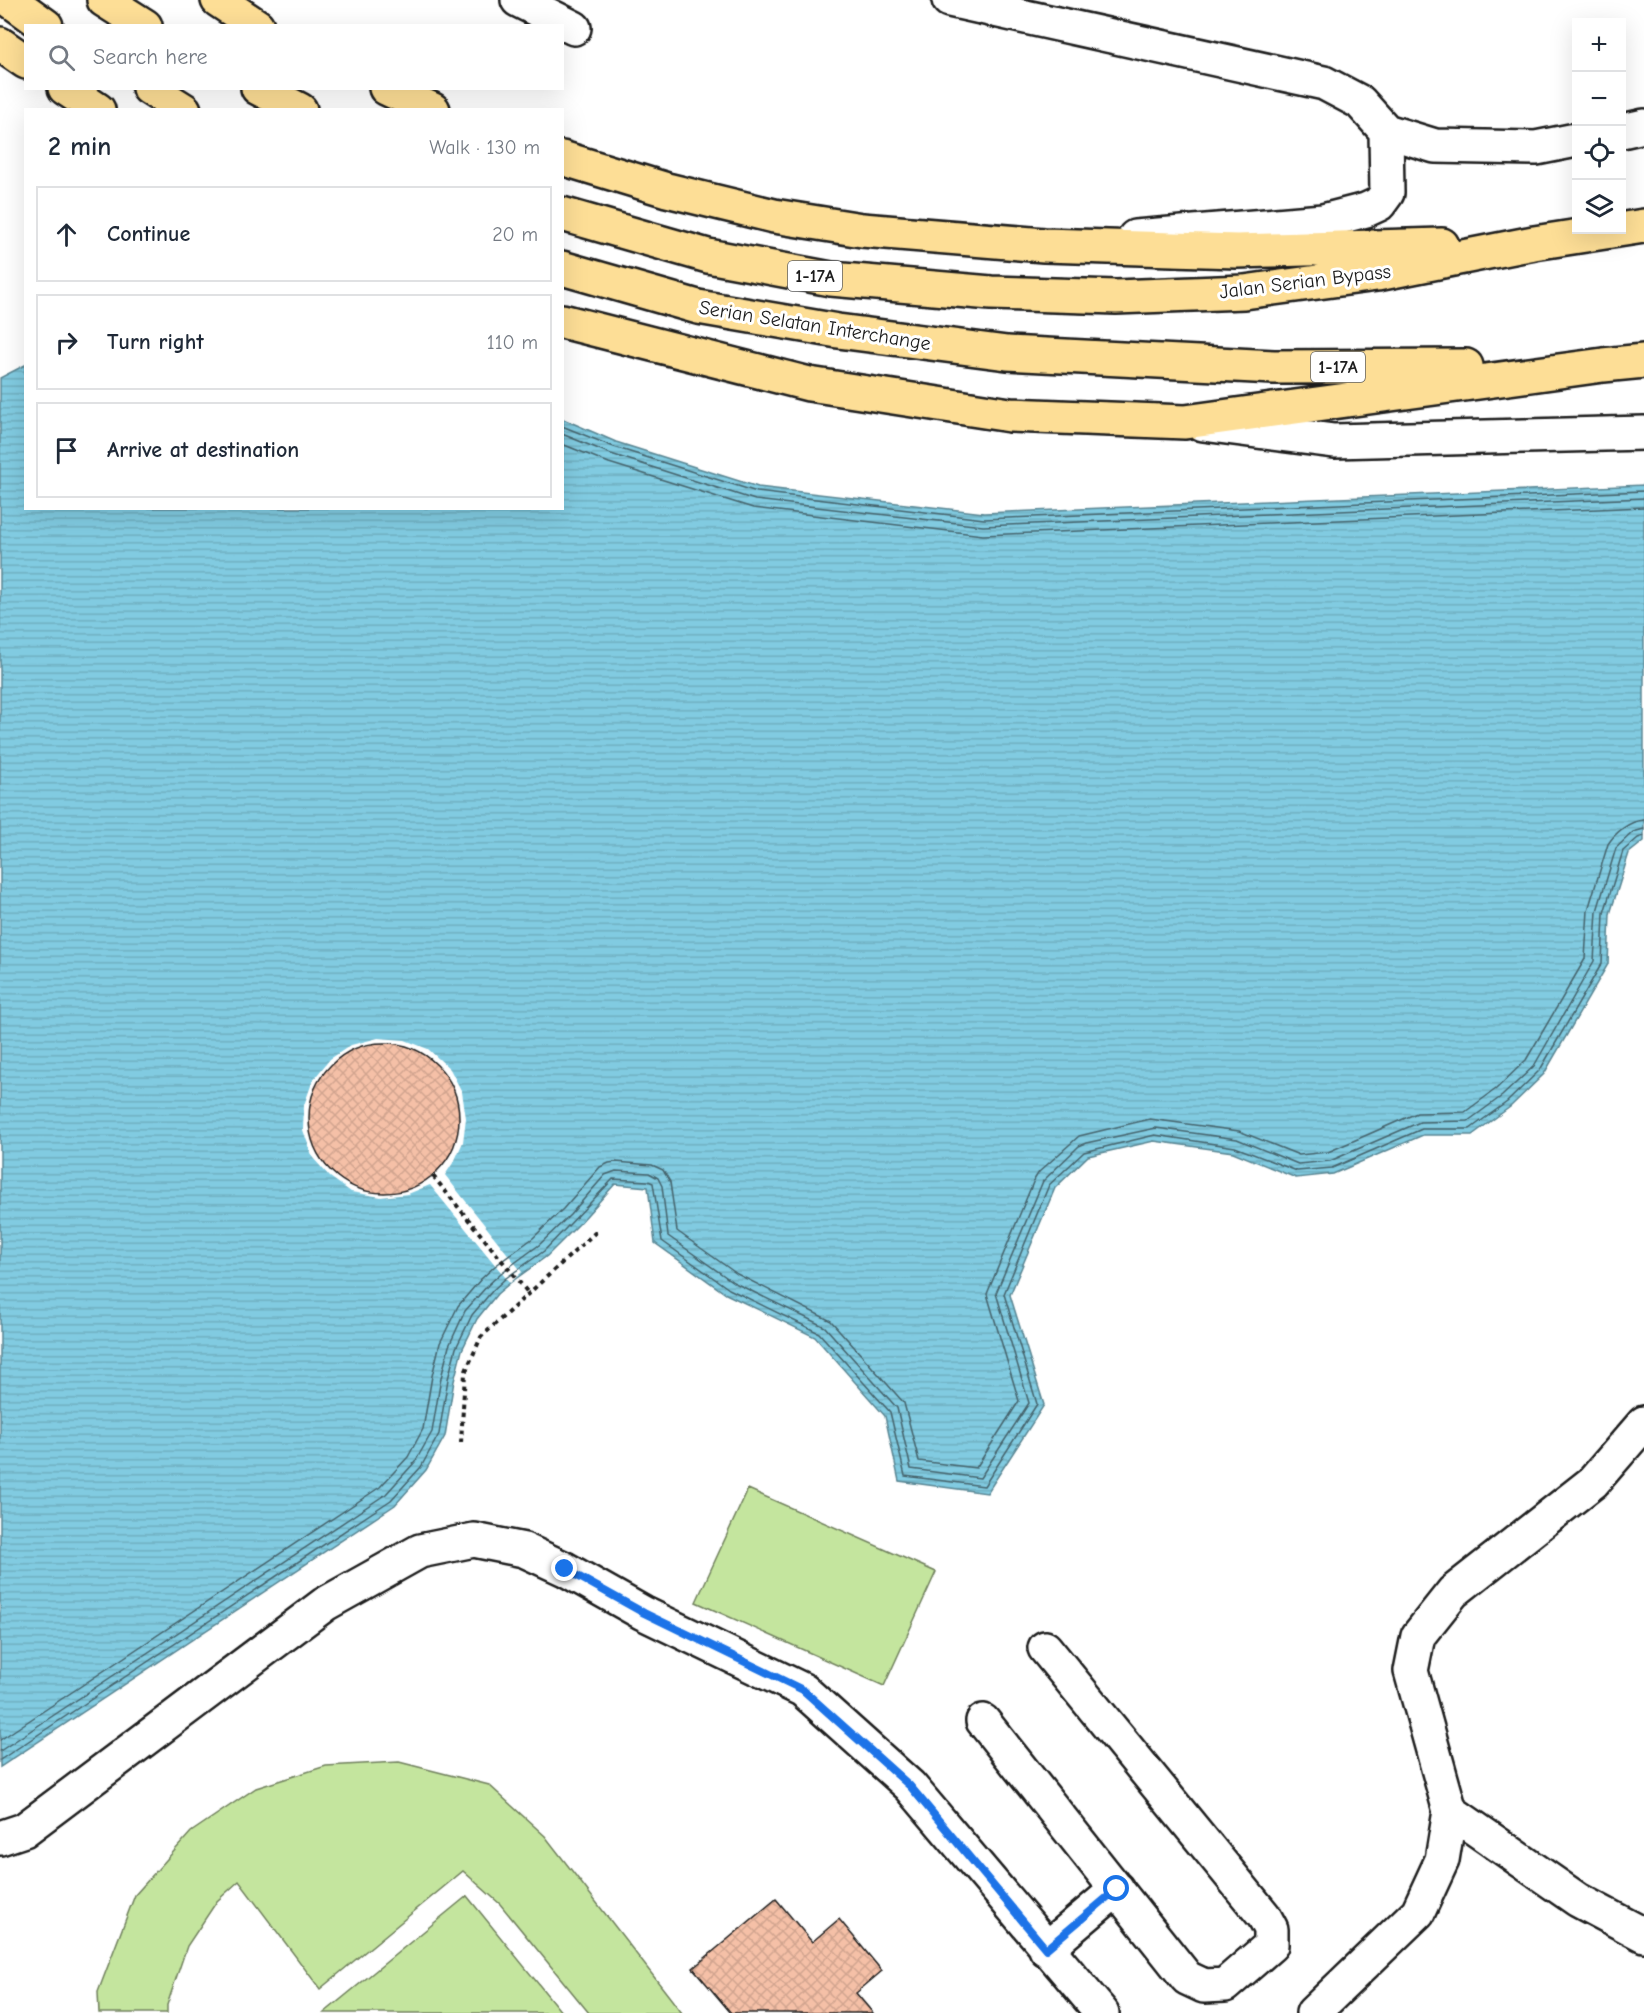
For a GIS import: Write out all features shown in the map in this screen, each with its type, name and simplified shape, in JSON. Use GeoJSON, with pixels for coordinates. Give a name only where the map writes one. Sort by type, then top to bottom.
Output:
{"type":"FeatureCollection","features":[{"type":"Feature","properties":{"kind":"highway"},"geometry":{"type":"LineString","coordinates":[[10,0],[43,24]]}},
{"type":"Feature","properties":{"kind":"highway"},"geometry":{"type":"LineString","coordinates":[[104,0],[142,24]]}},
{"type":"Feature","properties":{"kind":"highway"},"geometry":{"type":"LineString","coordinates":[[218,0],[254,24]]}},
{"type":"Feature","properties":{"kind":"highway"},"geometry":{"type":"LineString","coordinates":[[0,44],[24,61]]}},
{"type":"Feature","properties":{"kind":"highway"},"geometry":{"type":"LineString","coordinates":[[68,90],[95,108]]}},
{"type":"Feature","properties":{"kind":"highway"},"geometry":{"type":"LineString","coordinates":[[152,90],[181,108]]}},
{"type":"Feature","properties":{"kind":"highway"},"geometry":{"type":"LineString","coordinates":[[262,90],[296,108]]}},
{"type":"Feature","properties":{"kind":"highway"},"geometry":{"type":"LineString","coordinates":[[390,90],[429,108]]}},
{"type":"Feature","properties":{"kind":"highway"},"geometry":{"type":"LineString","coordinates":[[564,159],[667,190],[774,216],[862,230],[1044,245],[1237,251],[1534,243]]}},
{"type":"Feature","properties":{"kind":"highway","name":"Jalan Serian Bypass"},"geometry":{"type":"LineString","coordinates":[[564,215],[708,256],[831,279],[991,293],[1074,296],[1116,297],[1244,292],[1377,274],[1534,243]]}},
{"type":"Feature","properties":{"kind":"highway","name":"1-17A"},"geometry":{"type":"LineString","coordinates":[[1534,243],[1644,226]]}},
{"type":"Feature","properties":{"kind":"highway","name":"Serian Selatan Interchange"},"geometry":{"type":"LineString","coordinates":[[564,269],[698,307],[838,331],[1006,353],[1274,367],[1603,365]]}},
{"type":"Feature","properties":{"kind":"highway"},"geometry":{"type":"LineString","coordinates":[[564,322],[809,384],[1010,415],[1185,422],[1603,365]]}},
{"type":"Feature","properties":{"kind":"highway","name":"1-17A"},"geometry":{"type":"LineString","coordinates":[[1603,365],[1644,361]]}},
{"type":"Feature","properties":{"kind":"street"},"geometry":{"type":"LineString","coordinates":[[518,0],[574,28]]}},
{"type":"Feature","properties":{"kind":"street"},"geometry":{"type":"LineString","coordinates":[[949,0],[1324,83],[1360,102],[1386,131],[1434,146],[1536,148],[1572,141]]}},
{"type":"Feature","properties":{"kind":"street"},"geometry":{"type":"LineString","coordinates":[[1626,130],[1644,126]]}},
{"type":"Feature","properties":{"kind":"street"},"geometry":{"type":"LineString","coordinates":[[1044,245],[1323,221],[1366,210],[1379,204],[1387,193],[1386,131]]}},
{"type":"Feature","properties":{"kind":"street"},"geometry":{"type":"LineString","coordinates":[[1185,422],[1334,441],[1644,433]]}},
{"type":"Feature","properties":{"kind":"street"},"geometry":{"type":"LineString","coordinates":[[1313,2013],[1418,1912],[1442,1860],[1450,1811],[1411,1671],[1418,1636],[1453,1592],[1593,1482],[1644,1423]]}},
{"type":"Feature","properties":{"kind":"street"},"geometry":{"type":"LineString","coordinates":[[0,1838],[24,1830],[325,1604],[420,1551],[474,1540],[524,1550],[565,1569],[644,1613],[803,1690],[910,1786],[1102,2013]]}},
{"type":"Feature","properties":{"kind":"street"},"geometry":{"type":"LineString","coordinates":[[984,1721],[1187,1978],[1204,1986],[1225,1985],[1271,1945],[1271,1929],[1264,1917],[1045,1648]]}},
{"type":"Feature","properties":{"kind":"street"},"geometry":{"type":"LineString","coordinates":[[1450,1811],[1578,1900],[1644,1935]]}},
{"type":"Feature","properties":{"kind":"street"},"geometry":{"type":"LineString","coordinates":[[1046,1949],[1117,1889]]}},
{"type":"Feature","properties":{"kind":"path"},"geometry":{"type":"LineString","coordinates":[[433,1176],[529,1294]]}},
{"type":"Feature","properties":{"kind":"path"},"geometry":{"type":"LineString","coordinates":[[461,1443],[465,1373],[481,1337],[598,1230]]}},
{"type":"Feature","properties":{"kind":"green space"},"geometry":{"type":"Polygon","coordinates":[[[748,1489],[936,1572],[884,1686],[696,1602],[748,1489]]]}},
{"type":"Feature","properties":{"kind":"green space"},"geometry":{"type":"Polygon","coordinates":[[[399,1762],[489,1785],[545,1836],[682,2013],[589,2013],[500,1904],[463,1871],[320,1989],[239,1881],[217,1901],[187,1946],[167,2005],[167,2013],[99,2013],[98,1992],[135,1895],[191,1832],[256,1788],[326,1766],[399,1762]]]}},
{"type":"Feature","properties":{"kind":"green space"},"geometry":{"type":"Polygon","coordinates":[[[467,1896],[562,2013],[324,2013],[467,1896]]]}},
{"type":"Feature","properties":{"kind":"water"},"geometry":{"type":"Polygon","coordinates":[[[24,366],[24,510],[564,510],[564,419],[616,442],[758,487],[984,513],[1644,485],[1644,841],[1629,853],[1610,914],[1608,964],[1544,1074],[1510,1107],[1472,1135],[1423,1135],[1333,1174],[1296,1178],[1233,1152],[1154,1141],[1088,1156],[1055,1188],[1010,1295],[1044,1405],[987,1493],[899,1481],[885,1416],[815,1337],[726,1294],[655,1243],[648,1187],[615,1184],[547,1256],[497,1294],[477,1319],[462,1350],[454,1381],[445,1436],[426,1470],[395,1505],[0,1767],[0,378],[24,366]]]}},
{"type":"Feature","properties":{"kind":"pier"},"geometry":{"type":"Polygon","coordinates":[[[378,1038],[405,1040],[428,1049],[450,1069],[462,1092],[466,1118],[463,1142],[445,1175],[522,1272],[510,1283],[430,1185],[408,1194],[381,1197],[351,1192],[330,1177],[313,1158],[303,1130],[304,1105],[313,1080],[330,1059],[351,1045],[378,1038]]]}},
{"type":"Feature","properties":{"kind":"building"},"geometry":{"type":"Polygon","coordinates":[[[384,1043],[413,1048],[426,1055],[437,1065],[447,1076],[454,1089],[459,1118],[454,1147],[447,1160],[437,1171],[426,1181],[413,1188],[384,1193],[355,1188],[342,1181],[331,1171],[321,1160],[314,1147],[309,1118],[314,1089],[321,1076],[331,1065],[342,1055],[355,1048],[384,1043]]]}},
{"type":"Feature","properties":{"kind":"building"},"geometry":{"type":"Polygon","coordinates":[[[776,1899],[812,1942],[839,1919],[882,1971],[856,1993],[873,2013],[731,2013],[693,1968],[776,1899]]]}},
{"type":"Feature","properties":{"kind":"route"},"geometry":{"type":"LineString","coordinates":[[565,1569],[644,1613],[803,1690],[910,1786],[1046,1949],[1117,1889]]}}]}
